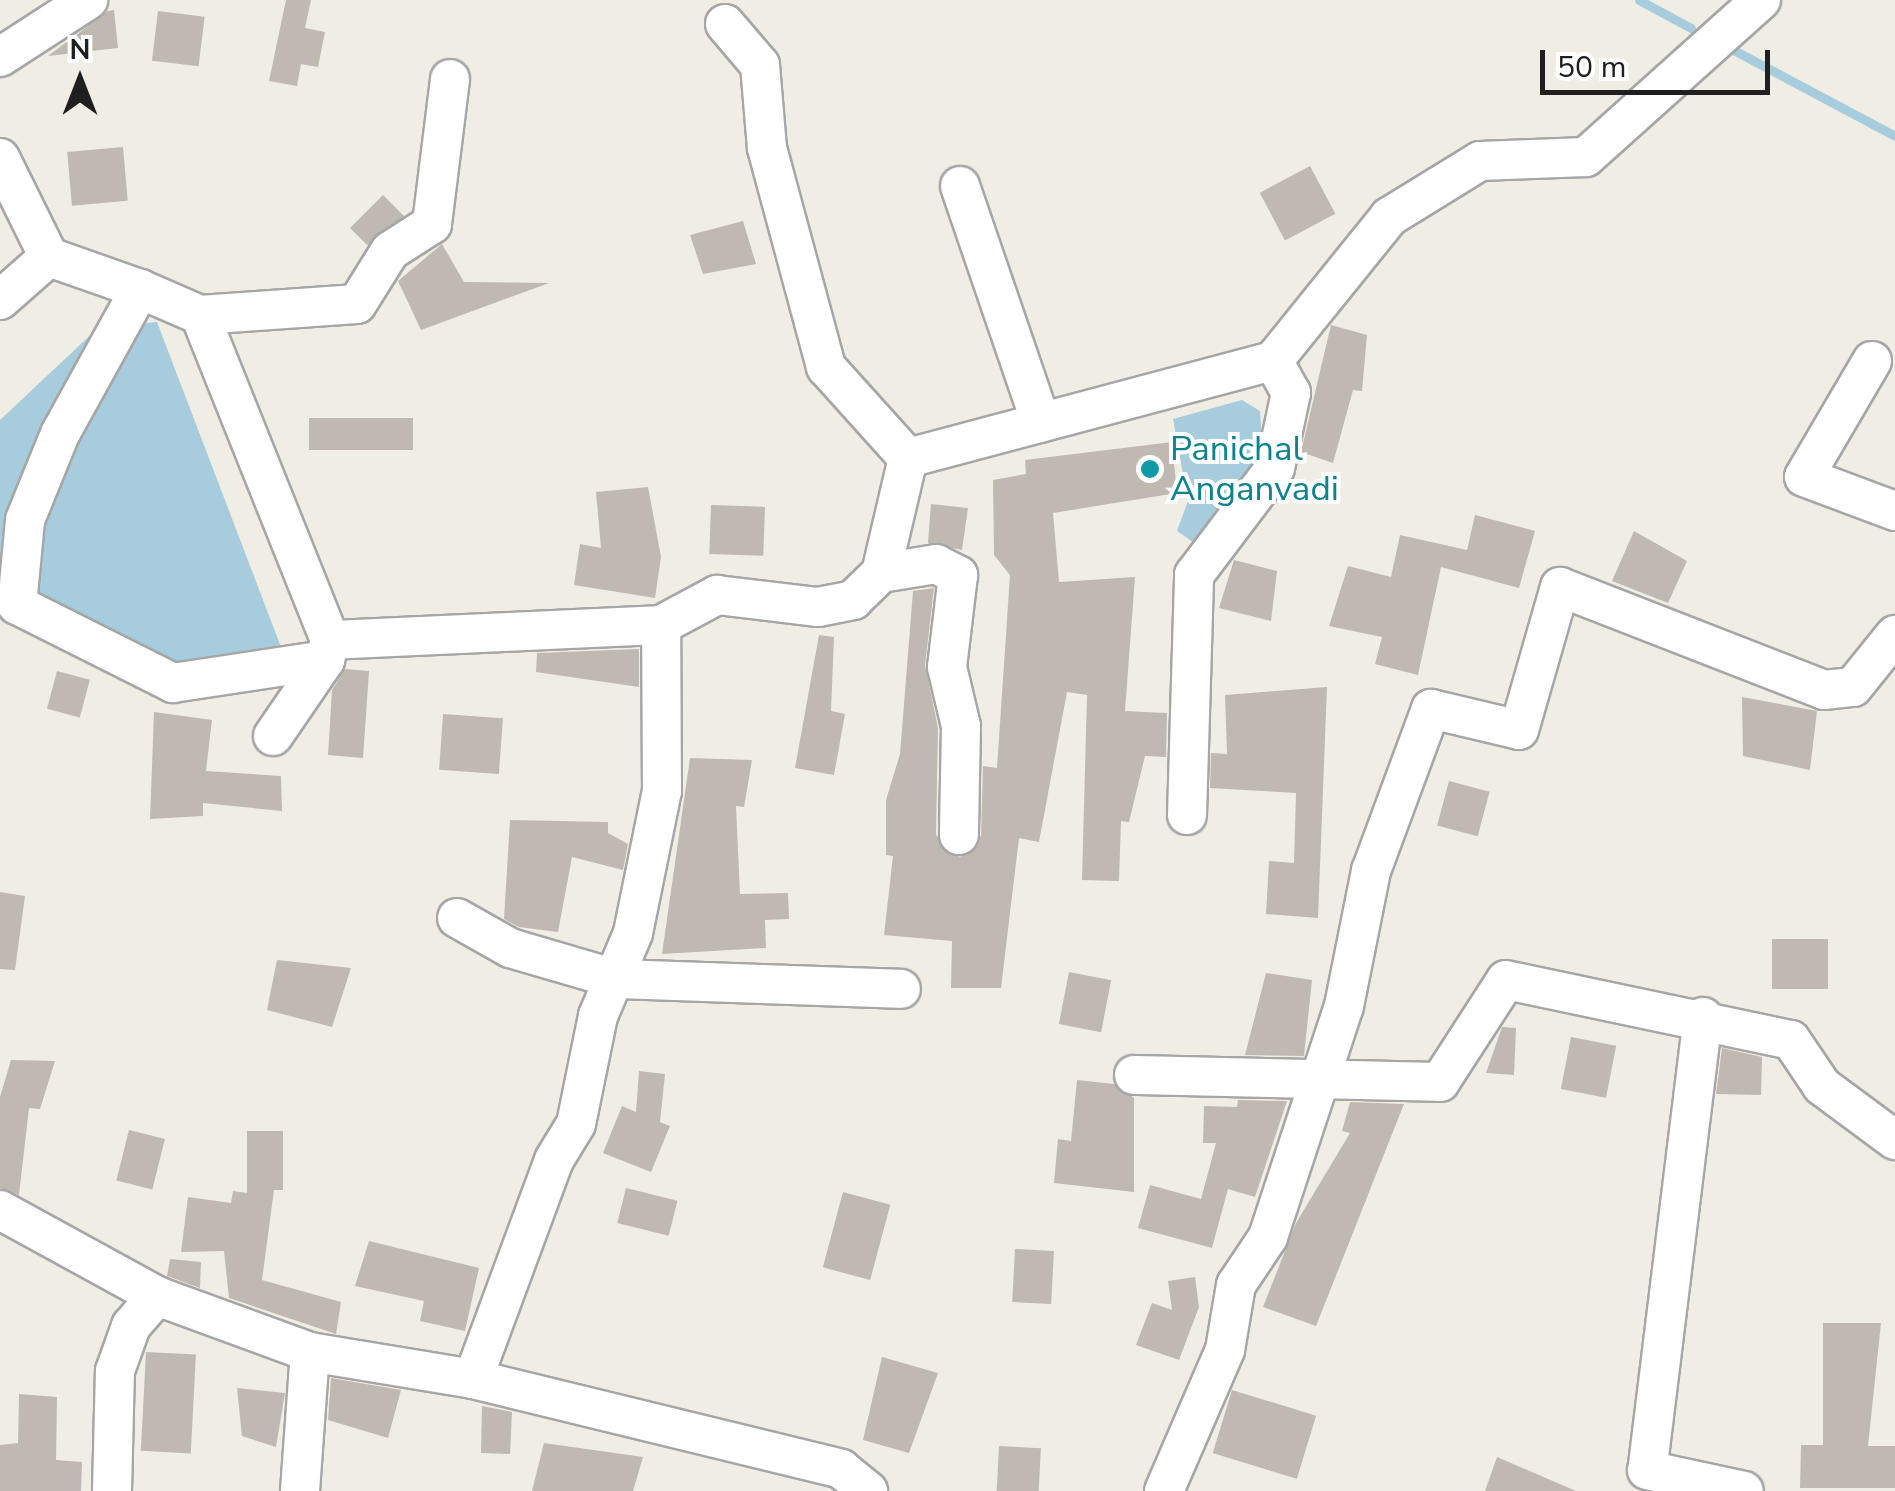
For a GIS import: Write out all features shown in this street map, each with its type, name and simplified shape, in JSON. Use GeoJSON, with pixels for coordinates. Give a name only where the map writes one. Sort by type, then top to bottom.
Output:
{"type":"FeatureCollection","features":[{"type":"Feature","properties":{"kind":"street"},"geometry":{"type":"LineString","coordinates":[[0,58],[88,0]]}},
{"type":"Feature","properties":{"kind":"street"},"geometry":{"type":"LineString","coordinates":[[908,458],[1273,361],[1389,218],[1480,160],[1586,156],[1762,0]]}},
{"type":"Feature","properties":{"kind":"street"},"geometry":{"type":"LineString","coordinates":[[726,24],[760,65],[768,148],[826,367],[908,458]]}},
{"type":"Feature","properties":{"kind":"street"},"geometry":{"type":"LineString","coordinates":[[0,158],[50,257],[140,288],[200,315],[357,304],[390,251],[432,224],[450,80]]}},
{"type":"Feature","properties":{"kind":"street"},"geometry":{"type":"LineString","coordinates":[[960,186],[1041,422]]}},
{"type":"Feature","properties":{"kind":"street"},"geometry":{"type":"LineString","coordinates":[[0,300],[50,257]]}},
{"type":"Feature","properties":{"kind":"street"},"geometry":{"type":"LineString","coordinates":[[140,288],[60,434],[25,520],[17,605],[173,684],[328,650],[661,624],[718,594],[839,606],[880,573],[936,564],[958,575],[947,667],[961,726],[960,835]]}},
{"type":"Feature","properties":{"kind":"street"},"geometry":{"type":"LineString","coordinates":[[200,315],[328,650]]}},
{"type":"Feature","properties":{"kind":"street"},"geometry":{"type":"LineString","coordinates":[[1872,360],[1804,477],[1895,511]]}},
{"type":"Feature","properties":{"kind":"street"},"geometry":{"type":"LineString","coordinates":[[1187,815],[1194,575],[1275,468],[1291,393],[1273,361]]}},
{"type":"Feature","properties":{"kind":"street"},"geometry":{"type":"LineString","coordinates":[[880,573],[908,458]]}},
{"type":"Feature","properties":{"kind":"street"},"geometry":{"type":"LineString","coordinates":[[1164,1491],[1225,1350],[1236,1286],[1268,1237],[1318,1084],[1371,871],[1431,709],[1519,730],[1560,588],[1824,690],[1853,687],[1895,634]]}},
{"type":"Feature","properties":{"kind":"street"},"geometry":{"type":"LineString","coordinates":[[473,1379],[524,1259],[548,1176],[576,1124],[598,1016],[616,979],[662,790],[661,624]]}},
{"type":"Feature","properties":{"kind":"street"},"geometry":{"type":"LineString","coordinates":[[273,736],[328,650]]}},
{"type":"Feature","properties":{"kind":"street"},"geometry":{"type":"LineString","coordinates":[[457,918],[510,948],[616,979],[901,990]]}},
{"type":"Feature","properties":{"kind":"street"},"geometry":{"type":"LineString","coordinates":[[1134,1075],[1318,1084],[1440,1082],[1506,980],[1703,1018],[1791,1040],[1822,1086],[1895,1140]]}},
{"type":"Feature","properties":{"kind":"street"},"geometry":{"type":"LineString","coordinates":[[1703,1018],[1647,1470],[1744,1491]]}},
{"type":"Feature","properties":{"kind":"street"},"geometry":{"type":"LineString","coordinates":[[0,1210],[156,1296],[310,1352],[473,1379],[841,1469],[868,1491]]}},
{"type":"Feature","properties":{"kind":"street"},"geometry":{"type":"LineString","coordinates":[[112,1491],[115,1371],[131,1326],[156,1296]]}},
{"type":"Feature","properties":{"kind":"street"},"geometry":{"type":"LineString","coordinates":[[300,1491],[310,1352]]}},
{"type":"Feature","properties":{"kind":"water"},"geometry":{"type":"Polygon","coordinates":[[[157,322],[281,647],[129,682],[0,594],[0,420],[99,327],[157,322]]]}},
{"type":"Feature","properties":{"kind":"water"},"geometry":{"type":"Polygon","coordinates":[[[1242,400],[1260,411],[1264,469],[1200,547],[1177,531],[1188,501],[1173,419],[1242,400]]]}},
{"type":"Feature","properties":{"kind":"building"},"geometry":{"type":"Polygon","coordinates":[[[286,0],[311,0],[305,28],[325,32],[318,67],[301,64],[297,86],[269,81],[286,0]]]}},
{"type":"Feature","properties":{"kind":"building"},"geometry":{"type":"Polygon","coordinates":[[[114,10],[118,48],[48,56],[108,11],[114,10]]]}},
{"type":"Feature","properties":{"kind":"building"},"geometry":{"type":"Polygon","coordinates":[[[158,11],[205,17],[199,66],[152,61],[158,11]]]}},
{"type":"Feature","properties":{"kind":"building"},"geometry":{"type":"Polygon","coordinates":[[[123,147],[128,201],[72,206],[67,152],[123,147]]]}},
{"type":"Feature","properties":{"kind":"building"},"geometry":{"type":"Polygon","coordinates":[[[1310,166],[1335,214],[1285,240],[1260,193],[1310,166]]]}},
{"type":"Feature","properties":{"kind":"building"},"geometry":{"type":"Polygon","coordinates":[[[383,195],[404,216],[367,245],[350,228],[383,195]]]}},
{"type":"Feature","properties":{"kind":"building"},"geometry":{"type":"Polygon","coordinates":[[[743,221],[756,264],[703,274],[690,235],[743,221]]]}},
{"type":"Feature","properties":{"kind":"building"},"geometry":{"type":"Polygon","coordinates":[[[442,244],[464,282],[549,283],[421,330],[398,281],[442,244]]]}},
{"type":"Feature","properties":{"kind":"building"},"geometry":{"type":"Polygon","coordinates":[[[1331,325],[1367,335],[1362,391],[1353,390],[1333,463],[1301,452],[1331,325]]]}},
{"type":"Feature","properties":{"kind":"building"},"geometry":{"type":"Polygon","coordinates":[[[309,418],[413,418],[413,450],[309,450],[309,418]]]}},
{"type":"Feature","properties":{"kind":"building"},"geometry":{"type":"Polygon","coordinates":[[[1172,442],[1177,493],[1053,513],[1059,582],[1135,577],[1125,711],[1167,713],[1166,757],[1145,756],[1129,822],[1121,821],[1119,881],[1082,880],[1087,695],[1067,692],[1039,842],[1019,838],[1001,988],[951,988],[952,941],[884,935],[893,856],[886,855],[886,800],[900,754],[913,591],[934,588],[925,665],[938,728],[936,835],[960,857],[981,836],[983,766],[997,768],[1010,575],[994,555],[993,480],[1026,474],[1025,460],[1172,442]]]}},
{"type":"Feature","properties":{"kind":"building"},"geometry":{"type":"Polygon","coordinates":[[[648,487],[661,557],[655,598],[574,585],[580,544],[601,548],[596,492],[648,487]]]}},
{"type":"Feature","properties":{"kind":"building"},"geometry":{"type":"Polygon","coordinates":[[[931,504],[968,508],[962,550],[928,543],[931,504]]]}},
{"type":"Feature","properties":{"kind":"building"},"geometry":{"type":"Polygon","coordinates":[[[711,505],[765,507],[763,556],[709,554],[711,505]]]}},
{"type":"Feature","properties":{"kind":"building"},"geometry":{"type":"Polygon","coordinates":[[[1475,515],[1535,531],[1519,588],[1441,567],[1418,675],[1375,664],[1382,637],[1329,626],[1348,566],[1391,577],[1400,535],[1467,550],[1475,515]]]}},
{"type":"Feature","properties":{"kind":"building"},"geometry":{"type":"Polygon","coordinates":[[[1634,531],[1687,561],[1668,603],[1612,581],[1634,531]]]}},
{"type":"Feature","properties":{"kind":"building"},"geometry":{"type":"Polygon","coordinates":[[[1234,560],[1277,571],[1271,621],[1219,608],[1234,560]]]}},
{"type":"Feature","properties":{"kind":"building"},"geometry":{"type":"Polygon","coordinates":[[[819,635],[834,637],[831,711],[845,714],[834,775],[795,768],[819,635]]]}},
{"type":"Feature","properties":{"kind":"building"},"geometry":{"type":"Polygon","coordinates":[[[639,649],[639,687],[536,672],[537,653],[639,649]]]}},
{"type":"Feature","properties":{"kind":"building"},"geometry":{"type":"Polygon","coordinates":[[[345,669],[369,671],[363,758],[328,755],[332,690],[345,669]]]}},
{"type":"Feature","properties":{"kind":"building"},"geometry":{"type":"Polygon","coordinates":[[[57,671],[90,680],[80,717],[47,709],[57,671]]]}},
{"type":"Feature","properties":{"kind":"building"},"geometry":{"type":"Polygon","coordinates":[[[1327,687],[1318,918],[1266,914],[1269,861],[1294,863],[1296,793],[1210,788],[1211,753],[1227,754],[1225,695],[1327,687]]]}},
{"type":"Feature","properties":{"kind":"building"},"geometry":{"type":"Polygon","coordinates":[[[1742,697],[1817,711],[1810,770],[1743,756],[1742,697]]]}},
{"type":"Feature","properties":{"kind":"building"},"geometry":{"type":"Polygon","coordinates":[[[154,712],[212,720],[206,771],[281,776],[282,811],[203,803],[203,816],[150,819],[154,712]]]}},
{"type":"Feature","properties":{"kind":"building"},"geometry":{"type":"Polygon","coordinates":[[[443,714],[503,718],[499,774],[439,770],[443,714]]]}},
{"type":"Feature","properties":{"kind":"building"},"geometry":{"type":"Polygon","coordinates":[[[690,758],[752,760],[744,807],[736,806],[740,894],[788,893],[789,919],[765,920],[766,948],[662,954],[690,758]]]}},
{"type":"Feature","properties":{"kind":"building"},"geometry":{"type":"Polygon","coordinates":[[[1449,781],[1490,792],[1478,836],[1437,825],[1449,781]]]}},
{"type":"Feature","properties":{"kind":"building"},"geometry":{"type":"Polygon","coordinates":[[[510,820],[608,822],[608,833],[628,844],[623,870],[572,857],[558,932],[519,927],[504,919],[510,820]]]}},
{"type":"Feature","properties":{"kind":"building"},"geometry":{"type":"Polygon","coordinates":[[[0,892],[25,896],[15,970],[0,969],[0,892]]]}},
{"type":"Feature","properties":{"kind":"building"},"geometry":{"type":"Polygon","coordinates":[[[1772,939],[1828,939],[1828,989],[1772,989],[1772,939]]]}},
{"type":"Feature","properties":{"kind":"building"},"geometry":{"type":"Polygon","coordinates":[[[277,960],[351,968],[332,1027],[267,1010],[277,960]]]}},
{"type":"Feature","properties":{"kind":"building"},"geometry":{"type":"Polygon","coordinates":[[[1069,972],[1111,980],[1101,1032],[1059,1024],[1069,972]]]}},
{"type":"Feature","properties":{"kind":"building"},"geometry":{"type":"Polygon","coordinates":[[[1266,973],[1312,980],[1304,1056],[1245,1055],[1266,973]]]}},
{"type":"Feature","properties":{"kind":"building"},"geometry":{"type":"Polygon","coordinates":[[[1502,1027],[1516,1028],[1514,1075],[1486,1073],[1502,1027]]]}},
{"type":"Feature","properties":{"kind":"building"},"geometry":{"type":"Polygon","coordinates":[[[1571,1037],[1616,1046],[1606,1098],[1561,1089],[1571,1037]]]}},
{"type":"Feature","properties":{"kind":"building"},"geometry":{"type":"Polygon","coordinates":[[[1722,1048],[1762,1057],[1761,1095],[1716,1094],[1722,1048]]]}},
{"type":"Feature","properties":{"kind":"building"},"geometry":{"type":"Polygon","coordinates":[[[11,1060],[55,1061],[40,1109],[29,1108],[19,1195],[0,1188],[0,1097],[11,1060]]]}},
{"type":"Feature","properties":{"kind":"building"},"geometry":{"type":"Polygon","coordinates":[[[639,1071],[665,1074],[660,1122],[670,1126],[651,1172],[603,1153],[622,1106],[636,1112],[639,1071]]]}},
{"type":"Feature","properties":{"kind":"building"},"geometry":{"type":"Polygon","coordinates":[[[1077,1080],[1114,1084],[1134,1098],[1134,1192],[1054,1183],[1058,1139],[1071,1141],[1077,1080]]]}},
{"type":"Feature","properties":{"kind":"building"},"geometry":{"type":"Polygon","coordinates":[[[1238,1100],[1287,1101],[1255,1197],[1228,1189],[1212,1248],[1138,1228],[1150,1185],[1201,1199],[1216,1143],[1203,1143],[1204,1106],[1237,1107],[1238,1100]]]}},
{"type":"Feature","properties":{"kind":"building"},"geometry":{"type":"Polygon","coordinates":[[[1350,1102],[1404,1104],[1316,1326],[1263,1307],[1296,1223],[1350,1133],[1342,1131],[1350,1102]]]}},
{"type":"Feature","properties":{"kind":"building"},"geometry":{"type":"Polygon","coordinates":[[[129,1130],[165,1139],[152,1189],[116,1180],[129,1130]]]}},
{"type":"Feature","properties":{"kind":"building"},"geometry":{"type":"Polygon","coordinates":[[[247,1131],[283,1131],[283,1190],[274,1190],[262,1280],[341,1302],[336,1334],[229,1298],[224,1251],[181,1252],[188,1197],[231,1203],[233,1191],[247,1193],[247,1131]]]}},
{"type":"Feature","properties":{"kind":"building"},"geometry":{"type":"Polygon","coordinates":[[[626,1188],[677,1201],[669,1236],[617,1223],[626,1188]]]}},
{"type":"Feature","properties":{"kind":"building"},"geometry":{"type":"Polygon","coordinates":[[[843,1192],[890,1205],[870,1280],[823,1267],[843,1192]]]}},
{"type":"Feature","properties":{"kind":"building"},"geometry":{"type":"Polygon","coordinates":[[[369,1241],[479,1268],[465,1331],[420,1321],[424,1301],[355,1286],[369,1241]]]}},
{"type":"Feature","properties":{"kind":"building"},"geometry":{"type":"Polygon","coordinates":[[[1015,1249],[1054,1251],[1051,1304],[1012,1302],[1015,1249]]]}},
{"type":"Feature","properties":{"kind":"building"},"geometry":{"type":"Polygon","coordinates":[[[170,1259],[201,1262],[200,1288],[167,1276],[170,1259]]]}},
{"type":"Feature","properties":{"kind":"building"},"geometry":{"type":"Polygon","coordinates":[[[1195,1277],[1199,1307],[1179,1360],[1136,1345],[1152,1303],[1172,1310],[1168,1281],[1195,1277]]]}},
{"type":"Feature","properties":{"kind":"building"},"geometry":{"type":"Polygon","coordinates":[[[1823,1323],[1881,1323],[1868,1446],[1895,1446],[1895,1488],[1800,1488],[1801,1445],[1823,1445],[1823,1323]]]}},
{"type":"Feature","properties":{"kind":"building"},"geometry":{"type":"Polygon","coordinates":[[[146,1352],[196,1355],[191,1453],[141,1451],[146,1352]]]}},
{"type":"Feature","properties":{"kind":"building"},"geometry":{"type":"Polygon","coordinates":[[[882,1357],[938,1373],[909,1453],[863,1440],[882,1357]]]}},
{"type":"Feature","properties":{"kind":"building"},"geometry":{"type":"Polygon","coordinates":[[[331,1378],[401,1390],[388,1438],[328,1420],[331,1378]]]}},
{"type":"Feature","properties":{"kind":"building"},"geometry":{"type":"Polygon","coordinates":[[[237,1388],[285,1393],[276,1447],[242,1436],[237,1388]]]}},
{"type":"Feature","properties":{"kind":"building"},"geometry":{"type":"Polygon","coordinates":[[[1232,1390],[1316,1416],[1297,1479],[1213,1453],[1232,1390]]]}},
{"type":"Feature","properties":{"kind":"building"},"geometry":{"type":"Polygon","coordinates":[[[19,1394],[57,1397],[56,1460],[82,1462],[81,1491],[0,1491],[0,1445],[18,1443],[19,1394]]]}},
{"type":"Feature","properties":{"kind":"building"},"geometry":{"type":"Polygon","coordinates":[[[482,1406],[512,1412],[510,1454],[481,1453],[482,1406]]]}},
{"type":"Feature","properties":{"kind":"building"},"geometry":{"type":"Polygon","coordinates":[[[544,1443],[643,1457],[633,1491],[532,1491],[544,1443]]]}},
{"type":"Feature","properties":{"kind":"building"},"geometry":{"type":"Polygon","coordinates":[[[999,1446],[1041,1448],[1039,1491],[997,1491],[999,1446]]]}},
{"type":"Feature","properties":{"kind":"building"},"geometry":{"type":"Polygon","coordinates":[[[1497,1457],[1576,1491],[1485,1491],[1497,1457]]]}},
{"type":"Feature","properties":{"kind":"waterway"},"geometry":{"type":"LineString","coordinates":[[1639,0],[1691,28]]}},
{"type":"Feature","properties":{"kind":"waterway"},"geometry":{"type":"LineString","coordinates":[[1726,46],[1895,136]]}},
{"type":"Feature","properties":{"kind":"place","name":"Panichal Anganvadi"},"geometry":{"type":"Point","coordinates":[1150,469]}}]}
